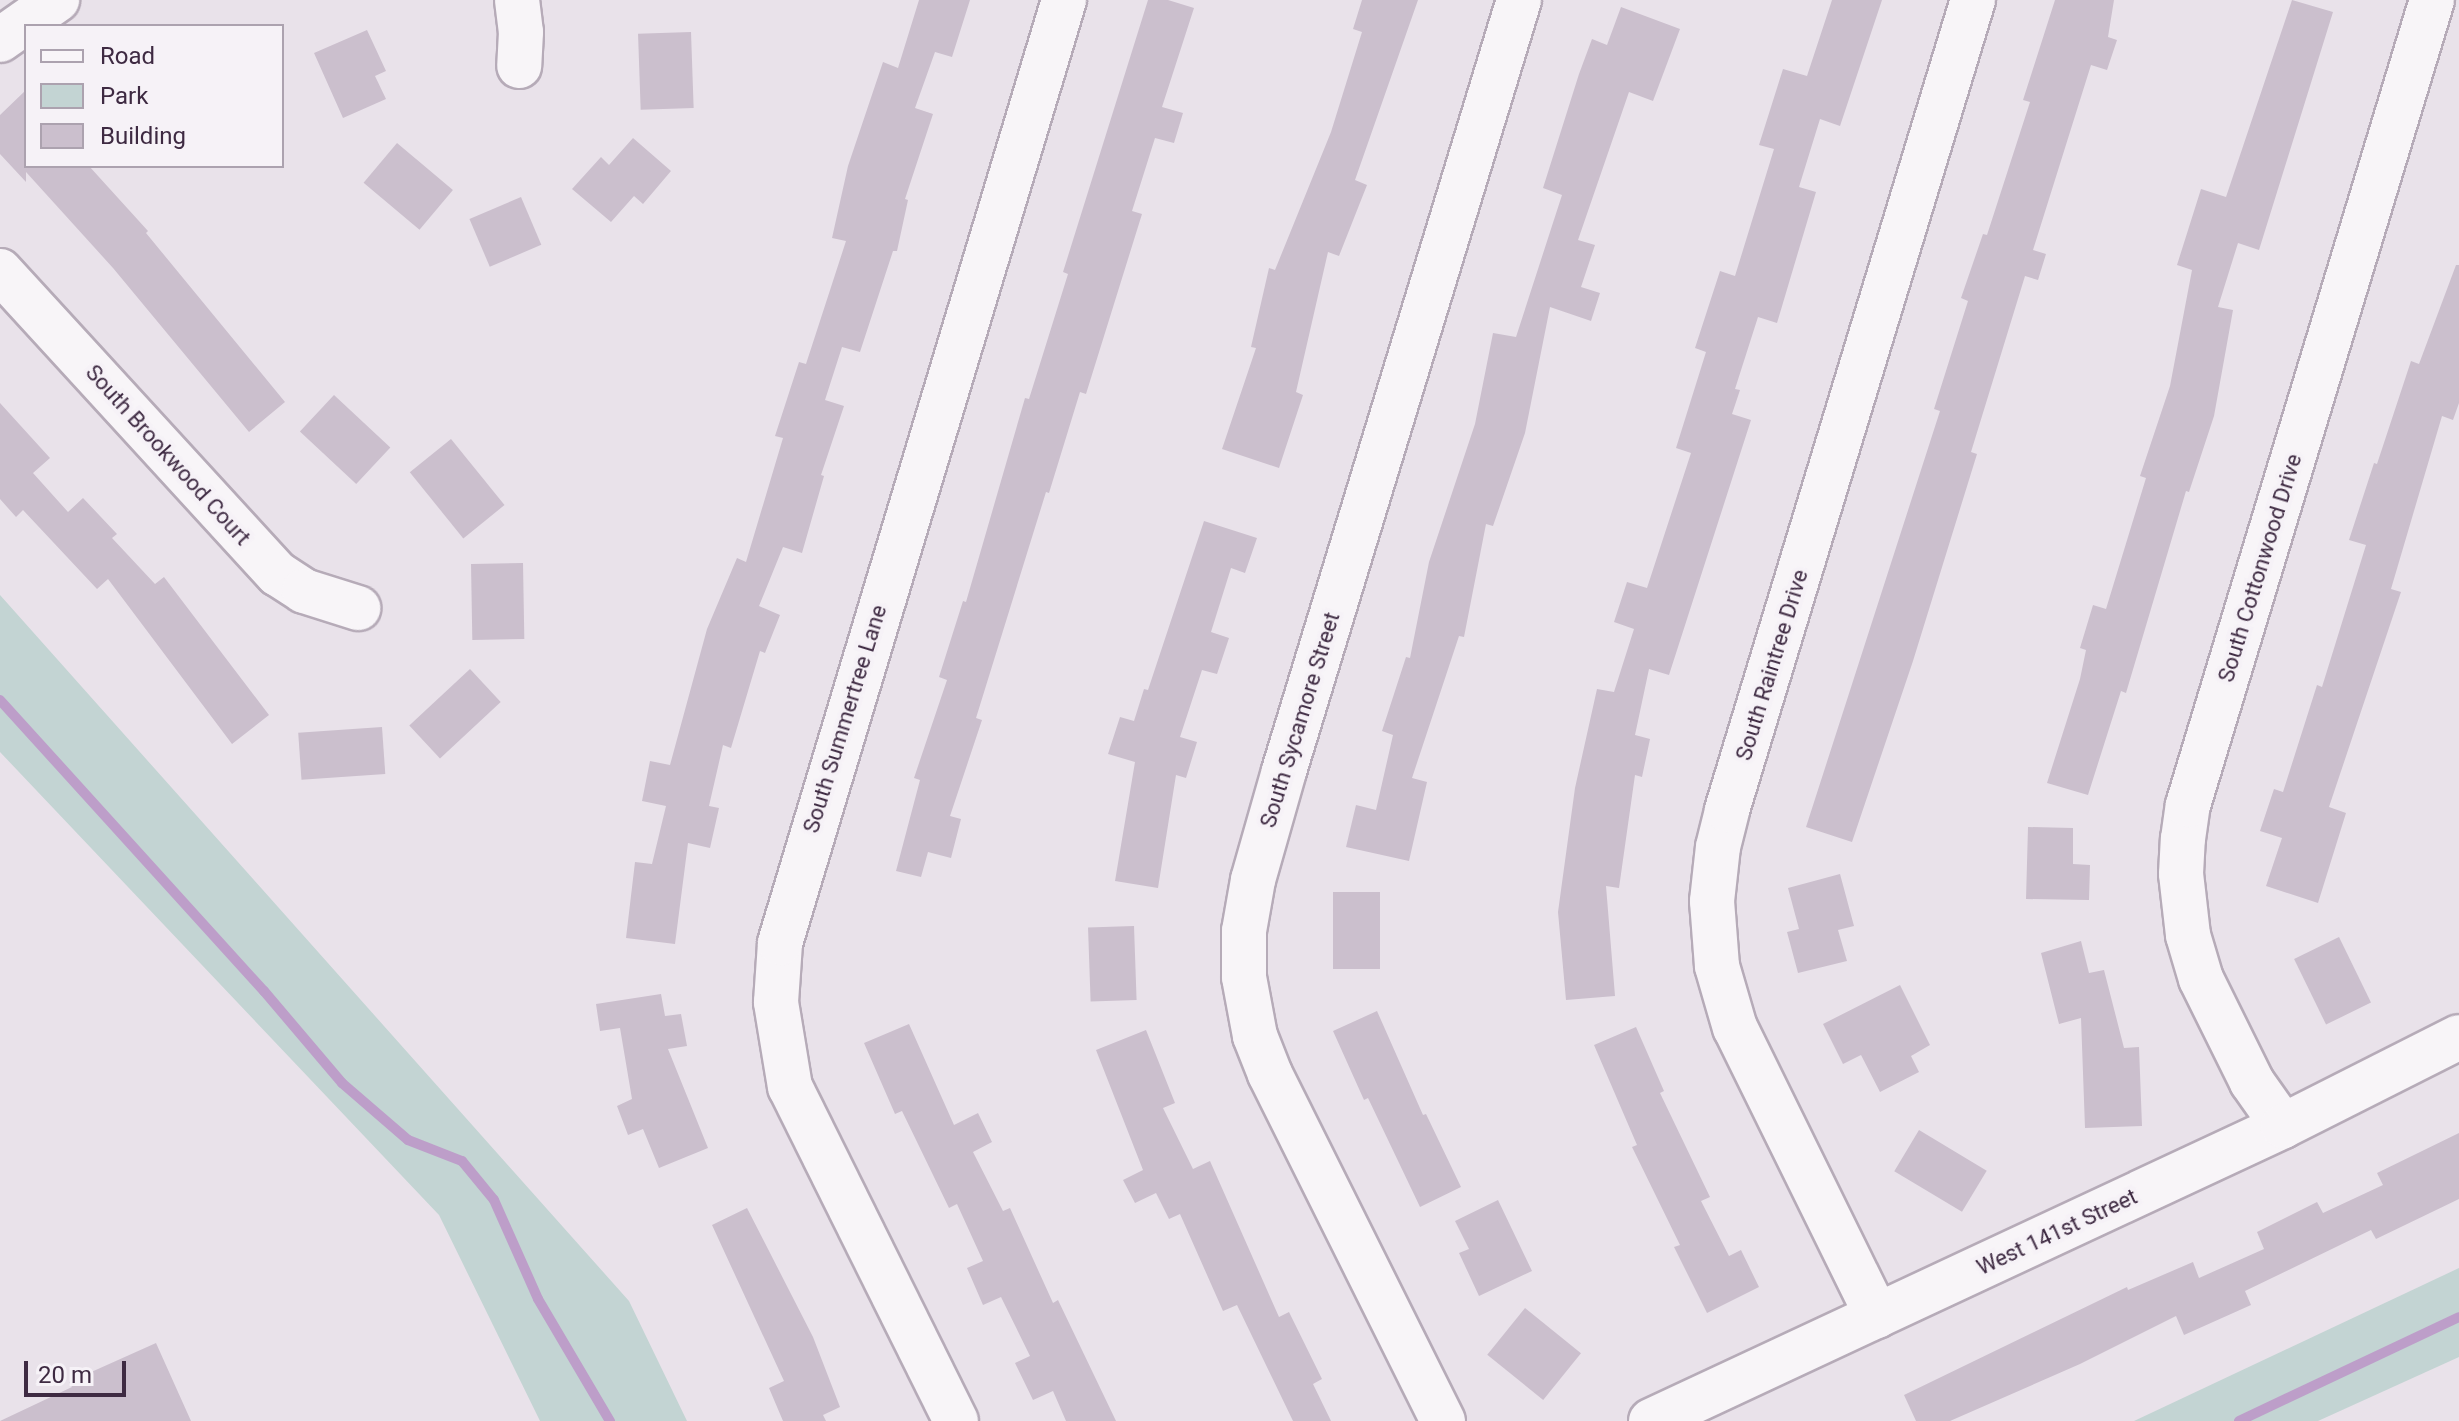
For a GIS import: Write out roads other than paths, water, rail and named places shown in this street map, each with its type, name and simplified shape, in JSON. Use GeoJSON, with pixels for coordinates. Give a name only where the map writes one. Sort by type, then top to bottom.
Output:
{"type":"FeatureCollection","features":[{"type":"Feature","properties":{"kind":"street"},"geometry":{"type":"LineString","coordinates":[[0,40],[57,0]]}},
{"type":"Feature","properties":{"kind":"street"},"geometry":{"type":"LineString","coordinates":[[517,0],[521,32],[519,66]]}},
{"type":"Feature","properties":{"kind":"street","name":"South Summertree Lane"},"geometry":{"type":"LineString","coordinates":[[956,1421],[790,1087],[776,1002],[780,943],[1064,0]]}},
{"type":"Feature","properties":{"kind":"street","name":"South Sycamore Street"},"geometry":{"type":"LineString","coordinates":[[1443,1421],[1270,1074],[1255,1036],[1244,977],[1244,931],[1253,880],[1284,771],[1519,0]]}},
{"type":"Feature","properties":{"kind":"street","name":"South Raintree Drive"},"geometry":{"type":"LineString","coordinates":[[1877,1316],[1735,1028],[1717,966],[1712,901],[1718,847],[1727,810],[1973,0]]}},
{"type":"Feature","properties":{"kind":"street","name":"South Cottonwood Drive"},"geometry":{"type":"LineString","coordinates":[[2283,1126],[2252,1082],[2201,979],[2188,935],[2181,874],[2183,839],[2188,805],[2432,0]]}},
{"type":"Feature","properties":{"kind":"street","name":"South Brookwood Court"},"geometry":{"type":"LineString","coordinates":[[0,271],[278,574],[304,591],[358,608]]}},
{"type":"Feature","properties":{"kind":"street","name":"West 141st Street"},"geometry":{"type":"LineString","coordinates":[[1651,1421],[2283,1126],[2459,1037]]}},
{"type":"Feature","properties":{"kind":"waterway"},"geometry":{"type":"LineString","coordinates":[[0,700],[264,991],[342,1083],[408,1140],[462,1161],[494,1200],[538,1299],[610,1421]]}},
{"type":"Feature","properties":{"kind":"waterway"},"geometry":{"type":"LineString","coordinates":[[2239,1421],[2459,1317]]}}]}
